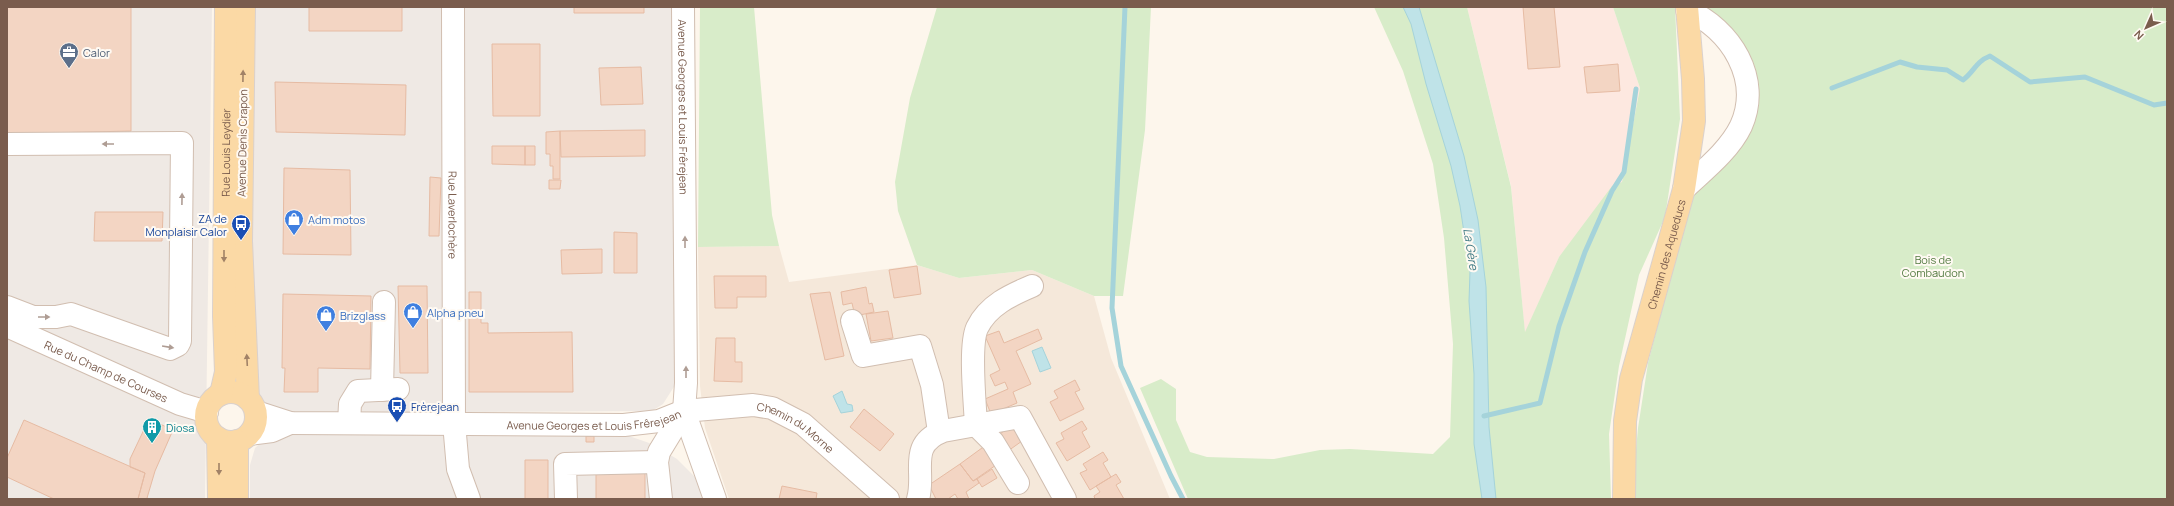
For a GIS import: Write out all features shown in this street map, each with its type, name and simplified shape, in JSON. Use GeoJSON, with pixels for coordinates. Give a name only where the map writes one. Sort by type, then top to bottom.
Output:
{"type":"FeatureCollection","features":[{"type":"Feature","properties":{"kind":"main road","name":"Rue Louis Leydier"},"geometry":{"type":"LineString","coordinates":[[221,394],[226,372],[224,316],[226,7]]}},
{"type":"Feature","properties":{"kind":"main road","name":"Avenue Denis Crapon"},"geometry":{"type":"LineString","coordinates":[[244,7],[241,241],[252,405]]}},
{"type":"Feature","properties":{"kind":"main road","name":"Chemin des Aqueducs"},"geometry":{"type":"LineString","coordinates":[[1624,499],[1625,421],[1631,379],[1684,190],[1694,121],[1694,79],[1687,8]]}},
{"type":"Feature","properties":{"kind":"main road"},"geometry":{"type":"LineString","coordinates":[[219,499],[235,438],[255,423],[252,405],[240,394],[230,392],[221,394],[214,399],[207,412],[209,427],[235,438]]}},
{"type":"Feature","properties":{"kind":"main road"},"geometry":{"type":"LineString","coordinates":[[235,438],[237,499]]}},
{"type":"Feature","properties":{"kind":"street","name":"Rue Laverlochère"},"geometry":{"type":"LineString","coordinates":[[453,7],[454,423],[458,469],[469,499]]}},
{"type":"Feature","properties":{"kind":"street","name":"Avenue Georges et Louis Frêrejean"},"geometry":{"type":"LineString","coordinates":[[235,438],[272,431],[290,423],[624,425],[659,421],[684,411],[686,376],[683,7]]}},
{"type":"Feature","properties":{"kind":"street"},"geometry":{"type":"LineString","coordinates":[[1684,190],[1730,143],[1740,127],[1747,107],[1747,74],[1736,51],[1702,16],[1687,8]]}},
{"type":"Feature","properties":{"kind":"street"},"geometry":{"type":"LineString","coordinates":[[7,144],[182,143],[180,341],[178,345],[170,349],[71,314],[56,317],[33,317],[7,307]]}},
{"type":"Feature","properties":{"kind":"street"},"geometry":{"type":"LineString","coordinates":[[1018,483],[993,442],[976,425],[973,363],[976,329],[993,307],[1008,296],[1032,286]]}},
{"type":"Feature","properties":{"kind":"street"},"geometry":{"type":"LineString","coordinates":[[349,423],[350,404],[358,392],[390,390],[384,302]]}},
{"type":"Feature","properties":{"kind":"street"},"geometry":{"type":"LineString","coordinates":[[852,321],[863,356],[920,346],[932,385],[940,432]]}},
{"type":"Feature","properties":{"kind":"street","name":"Rue du Champ de Courses"},"geometry":{"type":"LineString","coordinates":[[7,326],[180,404],[207,412]]}},
{"type":"Feature","properties":{"kind":"street","name":"Avenue Georges et Louis Frêrejean"},"geometry":{"type":"LineString","coordinates":[[252,405],[290,423]]}},
{"type":"Feature","properties":{"kind":"street","name":"Chemin du Morne"},"geometry":{"type":"LineString","coordinates":[[684,411],[752,405],[784,413],[803,424],[888,499]]}},
{"type":"Feature","properties":{"kind":"street"},"geometry":{"type":"LineString","coordinates":[[661,499],[657,462],[659,452],[684,411]]}},
{"type":"Feature","properties":{"kind":"street"},"geometry":{"type":"LineString","coordinates":[[684,411],[715,499]]}},
{"type":"Feature","properties":{"kind":"street"},"geometry":{"type":"LineString","coordinates":[[918,499],[918,473],[923,446],[933,435],[940,432],[1020,417],[1065,499]]}},
{"type":"Feature","properties":{"kind":"street"},"geometry":{"type":"LineString","coordinates":[[566,499],[566,464],[657,462]]}},
{"type":"Feature","properties":{"kind":"shaded area"},"geometry":{"type":"Polygon","coordinates":[[[7,7],[212,7],[205,499],[7,499],[7,7]]]}},
{"type":"Feature","properties":{"kind":"shaded area"},"geometry":{"type":"Polygon","coordinates":[[[252,7],[672,7],[677,382],[663,404],[652,411],[271,413],[259,407],[251,380],[252,7]]]}},
{"type":"Feature","properties":{"kind":"shaded area"},"geometry":{"type":"Polygon","coordinates":[[[1467,7],[1613,7],[1640,88],[1622,182],[1559,257],[1525,333],[1511,186],[1467,7]]]}},
{"type":"Feature","properties":{"kind":"shaded area"},"geometry":{"type":"Polygon","coordinates":[[[779,246],[789,282],[917,265],[959,278],[1032,270],[1094,296],[1111,358],[1170,499],[729,499],[705,428],[700,386],[698,247],[779,246]]]}},
{"type":"Feature","properties":{"kind":"shaded area"},"geometry":{"type":"Polygon","coordinates":[[[282,433],[629,436],[652,444],[677,459],[695,477],[704,499],[250,499],[250,465],[255,448],[264,440],[282,433]]]}},
{"type":"Feature","properties":{"kind":"green space"},"geometry":{"type":"Polygon","coordinates":[[[700,7],[754,7],[772,215],[779,246],[698,247],[700,7]]]}},
{"type":"Feature","properties":{"kind":"green space"},"geometry":{"type":"Polygon","coordinates":[[[937,7],[1151,7],[1145,130],[1123,296],[1094,296],[1032,270],[959,278],[917,265],[898,211],[895,182],[910,98],[937,7]]]}},
{"type":"Feature","properties":{"kind":"green space"},"geometry":{"type":"Polygon","coordinates":[[[1374,7],[1467,7],[1511,187],[1525,332],[1559,257],[1612,186],[1622,182],[1640,88],[1613,7],[1675,7],[1680,119],[1665,217],[1639,275],[1619,366],[1609,434],[1611,499],[1188,499],[1140,388],[1161,379],[1176,389],[1176,420],[1190,452],[1207,457],[1274,459],[1320,450],[1350,449],[1433,454],[1450,437],[1453,344],[1444,238],[1433,164],[1403,71],[1374,7]]]}},
{"type":"Feature","properties":{"kind":"green space","name":"Bois de Combaudon"},"geometry":{"type":"Polygon","coordinates":[[[1704,7],[2167,7],[2167,499],[1635,499],[1634,472],[1638,428],[1648,363],[1695,183],[1749,120],[1759,99],[1755,74],[1745,49],[1731,28],[1704,7]]]}},
{"type":"Feature","properties":{"kind":"water","name":"La Gère"},"geometry":{"type":"Polygon","coordinates":[[[1403,7],[1419,7],[1464,156],[1478,220],[1486,287],[1489,427],[1496,499],[1482,499],[1474,444],[1474,374],[1469,301],[1470,272],[1460,206],[1451,166],[1426,84],[1411,24],[1403,7]]]}},
{"type":"Feature","properties":{"kind":"water"},"geometry":{"type":"Polygon","coordinates":[[[1042,347],[1051,368],[1040,372],[1032,351],[1042,347]]]}},
{"type":"Feature","properties":{"kind":"water"},"geometry":{"type":"Polygon","coordinates":[[[842,391],[847,404],[852,405],[853,411],[841,413],[833,396],[842,391]]]}},
{"type":"Feature","properties":{"kind":"building","name":"Calor"},"geometry":{"type":"Polygon","coordinates":[[[7,7],[131,7],[131,131],[7,134],[7,7]]]}},
{"type":"Feature","properties":{"kind":"building"},"geometry":{"type":"Polygon","coordinates":[[[309,7],[402,7],[402,31],[309,31],[309,7]]]}},
{"type":"Feature","properties":{"kind":"building"},"geometry":{"type":"Polygon","coordinates":[[[574,7],[644,7],[644,13],[574,13],[574,7]]]}},
{"type":"Feature","properties":{"kind":"building"},"geometry":{"type":"Polygon","coordinates":[[[1523,7],[1554,7],[1560,67],[1528,69],[1523,7]]]}},
{"type":"Feature","properties":{"kind":"building"},"geometry":{"type":"Polygon","coordinates":[[[492,44],[540,44],[540,116],[493,116],[492,44]]]}},
{"type":"Feature","properties":{"kind":"building"},"geometry":{"type":"Polygon","coordinates":[[[1618,64],[1620,91],[1587,93],[1584,67],[1618,64]]]}},
{"type":"Feature","properties":{"kind":"building"},"geometry":{"type":"Polygon","coordinates":[[[641,67],[643,104],[601,105],[599,68],[641,67]]]}},
{"type":"Feature","properties":{"kind":"building"},"geometry":{"type":"Polygon","coordinates":[[[275,82],[406,85],[405,135],[276,132],[275,82]]]}},
{"type":"Feature","properties":{"kind":"building"},"geometry":{"type":"Polygon","coordinates":[[[645,130],[645,156],[561,157],[560,131],[645,130]]]}},
{"type":"Feature","properties":{"kind":"building"},"geometry":{"type":"Polygon","coordinates":[[[560,131],[560,179],[553,179],[553,166],[550,166],[550,154],[546,154],[546,132],[560,131]]]}},
{"type":"Feature","properties":{"kind":"building"},"geometry":{"type":"Polygon","coordinates":[[[492,146],[525,146],[525,165],[492,164],[492,146]]]}},
{"type":"Feature","properties":{"kind":"building"},"geometry":{"type":"Polygon","coordinates":[[[525,146],[535,146],[535,165],[525,165],[525,146]]]}},
{"type":"Feature","properties":{"kind":"building"},"geometry":{"type":"Polygon","coordinates":[[[284,168],[350,170],[351,255],[283,254],[284,168]]]}},
{"type":"Feature","properties":{"kind":"building"},"geometry":{"type":"Polygon","coordinates":[[[430,177],[441,178],[439,236],[429,236],[430,177]]]}},
{"type":"Feature","properties":{"kind":"building"},"geometry":{"type":"Polygon","coordinates":[[[549,180],[561,180],[560,189],[549,189],[549,180]]]}},
{"type":"Feature","properties":{"kind":"building"},"geometry":{"type":"Polygon","coordinates":[[[95,212],[163,212],[162,241],[94,241],[95,212]]]}},
{"type":"Feature","properties":{"kind":"building"},"geometry":{"type":"Polygon","coordinates":[[[614,232],[637,233],[637,273],[614,273],[614,232]]]}},
{"type":"Feature","properties":{"kind":"building"},"geometry":{"type":"Polygon","coordinates":[[[602,249],[602,273],[562,274],[561,250],[602,249]]]}},
{"type":"Feature","properties":{"kind":"building"},"geometry":{"type":"Polygon","coordinates":[[[917,266],[921,294],[894,298],[889,270],[917,266]]]}},
{"type":"Feature","properties":{"kind":"building"},"geometry":{"type":"Polygon","coordinates":[[[714,276],[766,276],[766,297],[737,297],[737,308],[715,308],[714,276]]]}},
{"type":"Feature","properties":{"kind":"building","name":"Alpha pneu"},"geometry":{"type":"Polygon","coordinates":[[[398,286],[427,286],[428,373],[400,373],[398,286]]]}},
{"type":"Feature","properties":{"kind":"building"},"geometry":{"type":"Polygon","coordinates":[[[866,287],[869,304],[872,303],[874,312],[855,316],[852,303],[843,305],[841,292],[866,287]]]}},
{"type":"Feature","properties":{"kind":"building"},"geometry":{"type":"Polygon","coordinates":[[[469,292],[481,292],[481,323],[488,323],[488,333],[572,332],[573,392],[469,392],[469,292]]]}},
{"type":"Feature","properties":{"kind":"building"},"geometry":{"type":"Polygon","coordinates":[[[830,292],[844,356],[825,360],[810,294],[830,292]]]}},
{"type":"Feature","properties":{"kind":"building","name":"Brizglass"},"geometry":{"type":"Polygon","coordinates":[[[283,294],[371,296],[370,369],[318,368],[318,392],[284,392],[285,368],[282,368],[283,294]]]}},
{"type":"Feature","properties":{"kind":"building"},"geometry":{"type":"Polygon","coordinates":[[[888,311],[893,338],[871,341],[866,314],[888,311]]]}},
{"type":"Feature","properties":{"kind":"building"},"geometry":{"type":"Polygon","coordinates":[[[1038,329],[1042,339],[1016,351],[1031,384],[1013,392],[1017,403],[991,414],[985,399],[1008,389],[1005,382],[995,386],[990,375],[1000,370],[985,336],[999,331],[1004,343],[1038,329]]]}},
{"type":"Feature","properties":{"kind":"building"},"geometry":{"type":"Polygon","coordinates":[[[716,338],[735,338],[735,362],[742,362],[742,382],[714,381],[716,338]]]}},
{"type":"Feature","properties":{"kind":"building"},"geometry":{"type":"Polygon","coordinates":[[[1075,380],[1080,390],[1075,392],[1084,409],[1060,421],[1050,402],[1058,398],[1054,391],[1075,380]]]}},
{"type":"Feature","properties":{"kind":"building"},"geometry":{"type":"Polygon","coordinates":[[[864,409],[894,434],[880,451],[850,427],[864,409]]]}},
{"type":"Feature","properties":{"kind":"building","name":"Diosa"},"geometry":{"type":"Polygon","coordinates":[[[149,419],[173,430],[155,471],[147,498],[150,499],[138,499],[145,473],[130,467],[130,459],[149,419]]]}},
{"type":"Feature","properties":{"kind":"building"},"geometry":{"type":"Polygon","coordinates":[[[24,420],[145,473],[138,499],[54,499],[7,477],[7,458],[24,420]]]}},
{"type":"Feature","properties":{"kind":"building"},"geometry":{"type":"Polygon","coordinates":[[[1082,421],[1087,429],[1082,432],[1090,447],[1067,461],[1056,443],[1064,439],[1061,433],[1082,421]]]}},
{"type":"Feature","properties":{"kind":"building"},"geometry":{"type":"Polygon","coordinates":[[[1011,426],[1022,441],[1008,451],[997,436],[1011,426]]]}},
{"type":"Feature","properties":{"kind":"building"},"geometry":{"type":"Polygon","coordinates":[[[586,436],[594,436],[594,442],[586,442],[586,436]]]}},
{"type":"Feature","properties":{"kind":"building"},"geometry":{"type":"Polygon","coordinates":[[[986,445],[999,463],[973,481],[960,464],[986,445]]]}},
{"type":"Feature","properties":{"kind":"building"},"geometry":{"type":"Polygon","coordinates":[[[1103,452],[1108,460],[1103,463],[1111,477],[1090,490],[1080,473],[1087,470],[1083,464],[1103,452]]]}},
{"type":"Feature","properties":{"kind":"building"},"geometry":{"type":"Polygon","coordinates":[[[525,460],[548,460],[548,499],[525,499],[525,460]]]}},
{"type":"Feature","properties":{"kind":"building"},"geometry":{"type":"Polygon","coordinates":[[[960,464],[973,481],[977,479],[979,483],[966,492],[969,499],[958,499],[955,494],[948,499],[936,499],[929,485],[960,464]]]}},
{"type":"Feature","properties":{"kind":"building"},"geometry":{"type":"Polygon","coordinates":[[[992,469],[997,478],[982,487],[977,479],[992,469]]]}},
{"type":"Feature","properties":{"kind":"building"},"geometry":{"type":"Polygon","coordinates":[[[645,472],[645,499],[596,499],[596,473],[645,472]]]}},
{"type":"Feature","properties":{"kind":"building"},"geometry":{"type":"Polygon","coordinates":[[[1116,474],[1121,482],[1116,485],[1124,499],[1095,499],[1094,496],[1100,492],[1096,486],[1116,474]]]}},
{"type":"Feature","properties":{"kind":"building"},"geometry":{"type":"Polygon","coordinates":[[[782,486],[817,493],[816,499],[779,499],[782,486]]]}},
{"type":"Feature","properties":{"kind":"waterway"},"geometry":{"type":"LineString","coordinates":[[1125,7],[1112,308],[1121,366],[1183,499]]}},
{"type":"Feature","properties":{"kind":"waterway"},"geometry":{"type":"LineString","coordinates":[[1832,88],[1900,62],[1917,67],[1947,70],[1963,80],[1981,61],[1990,56],[2030,82],[2085,77],[2154,105],[2167,103]]}},
{"type":"Feature","properties":{"kind":"waterway"},"geometry":{"type":"LineString","coordinates":[[1484,416],[1540,403],[1559,326],[1585,252],[1612,191],[1624,172],[1636,89]]}},
{"type":"Feature","properties":{"kind":"place","name":"Calor"},"geometry":{"type":"Point","coordinates":[69,69]}},
{"type":"Feature","properties":{"kind":"place","name":"Adm motos"},"geometry":{"type":"Point","coordinates":[294,236]}},
{"type":"Feature","properties":{"kind":"place","name":"ZA de Monplaisir Calor"},"geometry":{"type":"Point","coordinates":[241,241]}},
{"type":"Feature","properties":{"kind":"place","name":"Alpha pneu"},"geometry":{"type":"Point","coordinates":[413,329]}},
{"type":"Feature","properties":{"kind":"place","name":"Brizglass"},"geometry":{"type":"Point","coordinates":[326,332]}},
{"type":"Feature","properties":{"kind":"place","name":"Frèrejean"},"geometry":{"type":"Point","coordinates":[397,423]}},
{"type":"Feature","properties":{"kind":"place","name":"Diosa"},"geometry":{"type":"Point","coordinates":[152,444]}}]}
